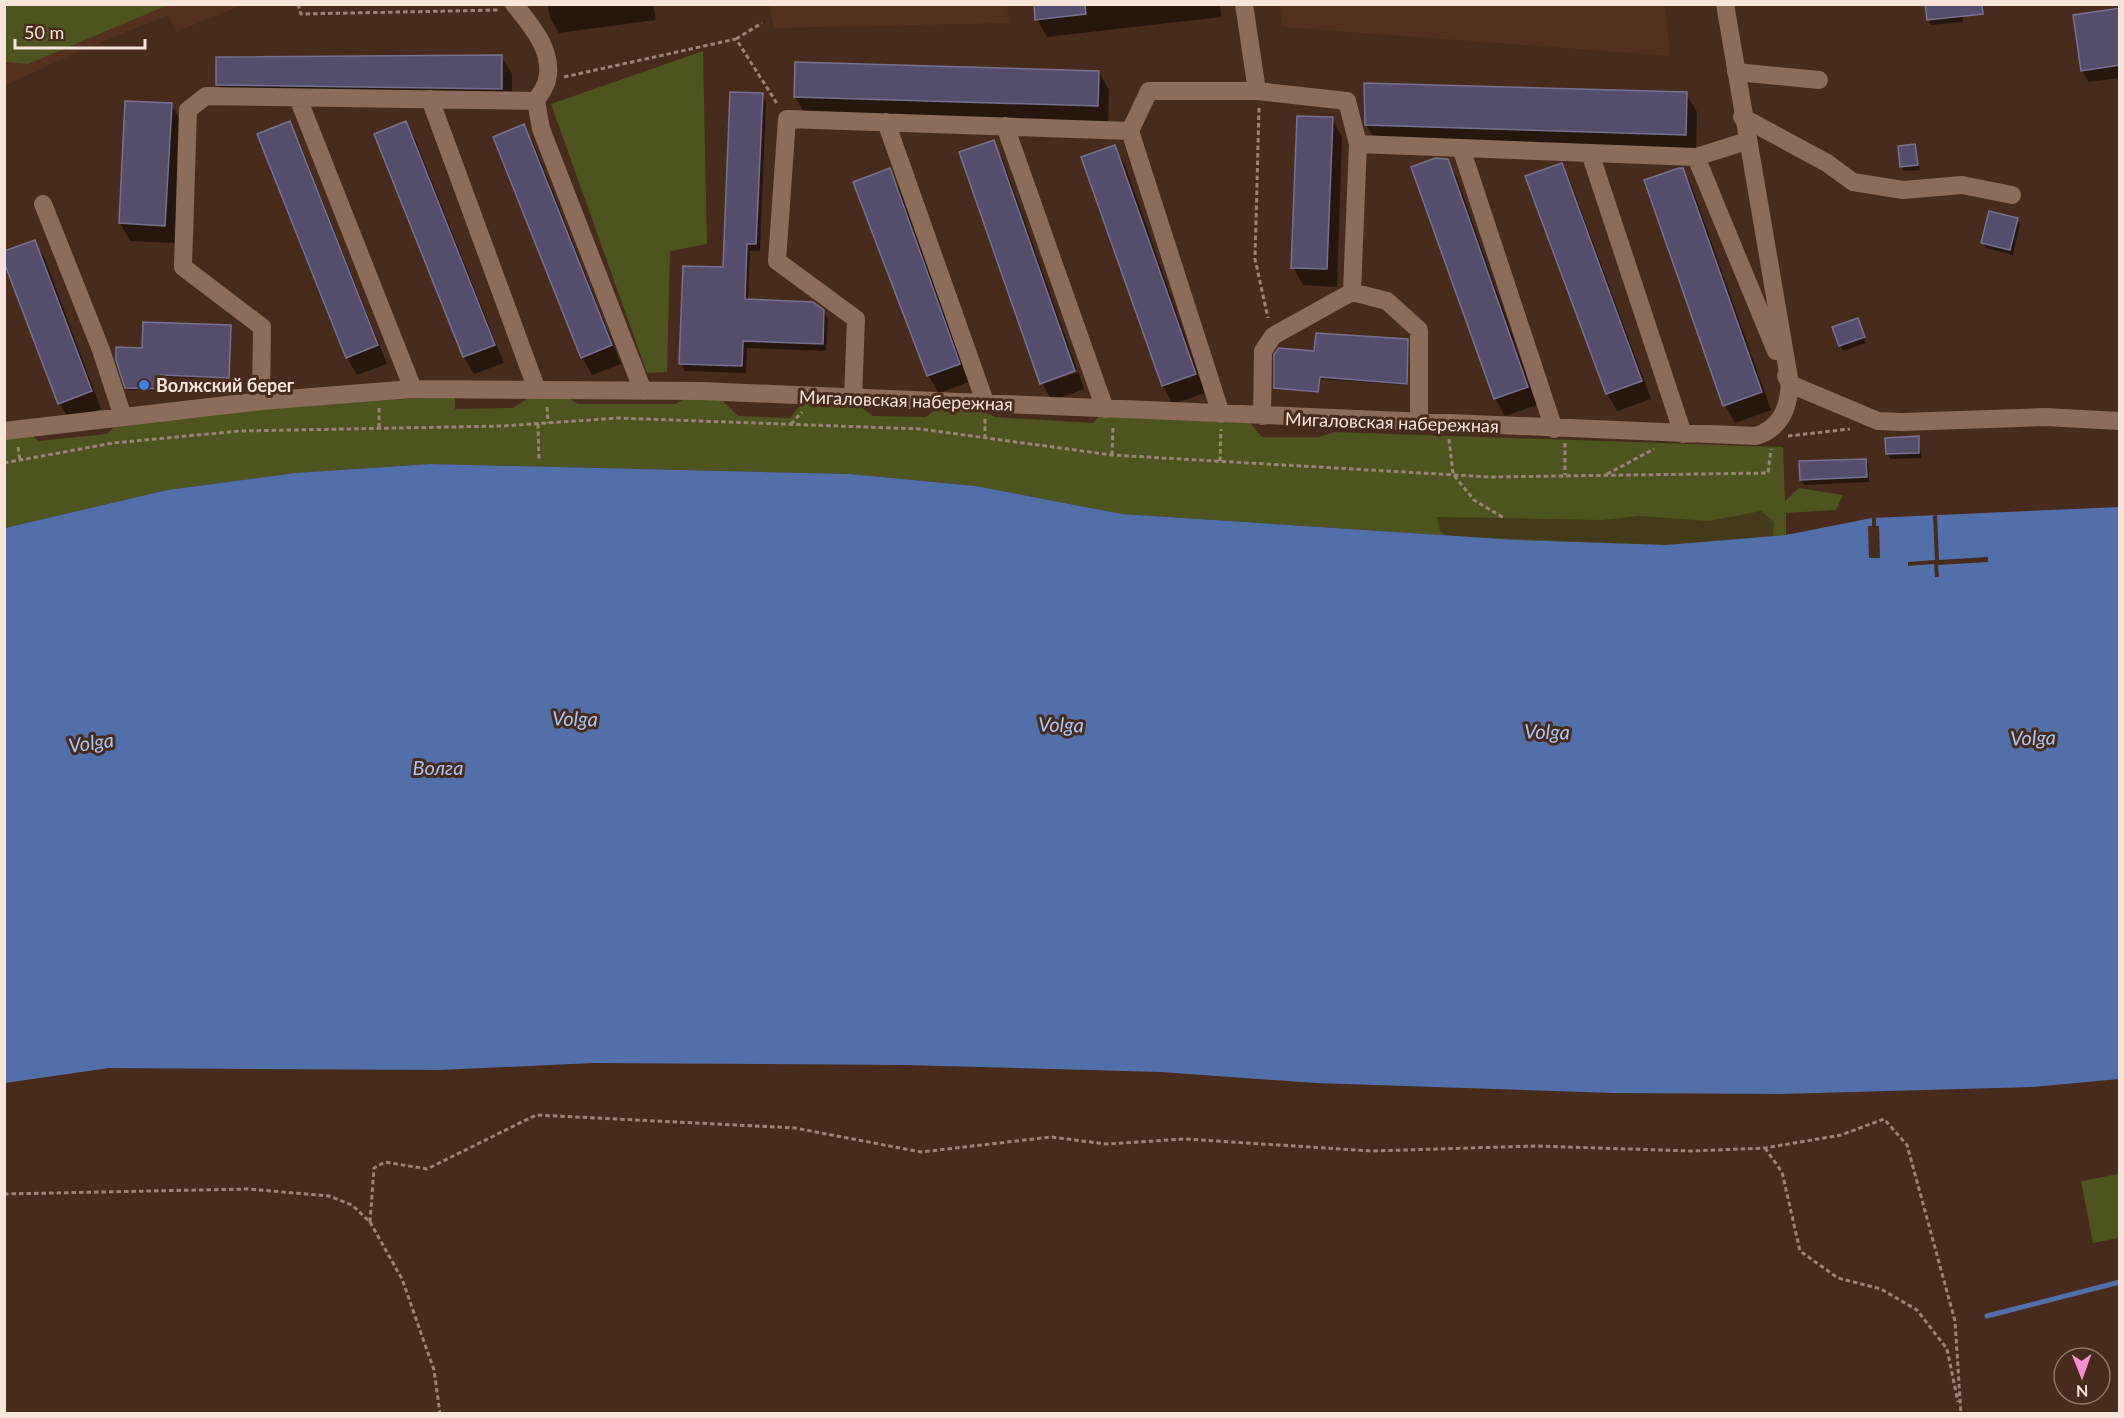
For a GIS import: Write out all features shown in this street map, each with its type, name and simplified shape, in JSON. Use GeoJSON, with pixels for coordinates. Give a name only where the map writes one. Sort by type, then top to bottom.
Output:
{"type":"FeatureCollection","features":[{"type":"Feature","properties":{"kind":"street"},"geometry":{"type":"LineString","coordinates":[[1244,4],[1257,91]]}},
{"type":"Feature","properties":{"kind":"street"},"geometry":{"type":"LineString","coordinates":[[1725,4],[1789,391]]}},
{"type":"Feature","properties":{"kind":"street"},"geometry":{"type":"LineString","coordinates":[[517,7],[531,25],[547,54],[548,80],[536,101],[541,129],[643,391]]}},
{"type":"Feature","properties":{"kind":"street"},"geometry":{"type":"LineString","coordinates":[[1736,72],[1819,80]]}},
{"type":"Feature","properties":{"kind":"street"},"geometry":{"type":"LineString","coordinates":[[1221,414],[1130,132],[1149,91],[1257,91],[1347,101],[1358,144],[1352,292]]}},
{"type":"Feature","properties":{"kind":"street"},"geometry":{"type":"LineString","coordinates":[[261,401],[262,327],[183,267],[188,111],[206,96],[536,101]]}},
{"type":"Feature","properties":{"kind":"street"},"geometry":{"type":"LineString","coordinates":[[298,98],[413,389]]}},
{"type":"Feature","properties":{"kind":"street"},"geometry":{"type":"LineString","coordinates":[[430,99],[537,390]]}},
{"type":"Feature","properties":{"kind":"street"},"geometry":{"type":"LineString","coordinates":[[1742,117],[1827,163],[1854,182],[1903,190],[1962,185],[2012,195]]}},
{"type":"Feature","properties":{"kind":"street"},"geometry":{"type":"LineString","coordinates":[[853,398],[856,319],[777,261],[787,119],[1130,132]]}},
{"type":"Feature","properties":{"kind":"street"},"geometry":{"type":"LineString","coordinates":[[885,122],[985,402]]}},
{"type":"Feature","properties":{"kind":"street"},"geometry":{"type":"LineString","coordinates":[[1005,126],[1105,409]]}},
{"type":"Feature","properties":{"kind":"street"},"geometry":{"type":"LineString","coordinates":[[1358,144],[1696,157],[1747,141]]}},
{"type":"Feature","properties":{"kind":"street"},"geometry":{"type":"LineString","coordinates":[[1461,148],[1559,429]]}},
{"type":"Feature","properties":{"kind":"street"},"geometry":{"type":"LineString","coordinates":[[1590,153],[1683,434]]}},
{"type":"Feature","properties":{"kind":"street"},"geometry":{"type":"LineString","coordinates":[[1696,157],[1789,391],[1878,421],[2045,417],[2120,421]]}},
{"type":"Feature","properties":{"kind":"street"},"geometry":{"type":"LineString","coordinates":[[43,204],[101,350],[123,417]]}},
{"type":"Feature","properties":{"kind":"street"},"geometry":{"type":"LineString","coordinates":[[1262,416],[1263,351],[1273,336],[1352,292],[1387,301],[1419,330],[1419,423]]}},
{"type":"Feature","properties":{"kind":"street","name":"Мигаловская набережная"},"geometry":{"type":"LineString","coordinates":[[6,426],[123,417],[261,401],[413,389],[643,391],[985,402],[1750,437],[1763,434],[1779,422],[1789,391]]}},
{"type":"Feature","properties":{"kind":"path"},"geometry":{"type":"LineString","coordinates":[[298,4],[301,14],[517,7]]}},
{"type":"Feature","properties":{"kind":"path"},"geometry":{"type":"LineString","coordinates":[[548,80],[736,39],[762,23]]}},
{"type":"Feature","properties":{"kind":"path"},"geometry":{"type":"LineString","coordinates":[[736,39],[787,119]]}},
{"type":"Feature","properties":{"kind":"path"},"geometry":{"type":"LineString","coordinates":[[1257,91],[1259,120],[1255,259],[1273,336]]}},
{"type":"Feature","properties":{"kind":"path"},"geometry":{"type":"LineString","coordinates":[[379,405],[379,427]]}},
{"type":"Feature","properties":{"kind":"path"},"geometry":{"type":"LineString","coordinates":[[4,463],[113,443],[240,431],[538,424],[618,418],[920,429],[1112,454],[1490,477],[1768,473],[1772,442]]}},
{"type":"Feature","properties":{"kind":"path"},"geometry":{"type":"LineString","coordinates":[[1784,436],[1841,431],[1878,421]]}},
{"type":"Feature","properties":{"kind":"path"},"geometry":{"type":"LineString","coordinates":[[538,424],[539,461]]}},
{"type":"Feature","properties":{"kind":"path"},"geometry":{"type":"LineString","coordinates":[[1559,429],[1565,475]]}},
{"type":"Feature","properties":{"kind":"path"},"geometry":{"type":"LineString","coordinates":[[1606,474],[1683,434]]}},
{"type":"Feature","properties":{"kind":"path"},"geometry":{"type":"LineString","coordinates":[[1112,454],[1113,436]]}},
{"type":"Feature","properties":{"kind":"path"},"geometry":{"type":"LineString","coordinates":[[1220,442],[1220,460]]}},
{"type":"Feature","properties":{"kind":"path"},"geometry":{"type":"LineString","coordinates":[[18,452],[20,460]]}},
{"type":"Feature","properties":{"kind":"path"},"geometry":{"type":"LineString","coordinates":[[1451,457],[1453,474],[1474,500],[1504,518]]}},
{"type":"Feature","properties":{"kind":"path"},"geometry":{"type":"LineString","coordinates":[[370,1222],[374,1168],[385,1162],[427,1169],[536,1115],[795,1128],[921,1152],[1051,1137],[1106,1144],[1185,1139],[1372,1151],[1536,1146],[1691,1151],[1765,1148],[1842,1135],[1884,1119],[1907,1145],[1955,1321],[1961,1413]]}},
{"type":"Feature","properties":{"kind":"path"},"geometry":{"type":"LineString","coordinates":[[1765,1148],[1782,1173],[1800,1251],[1838,1278],[1881,1289],[1917,1310],[1947,1349],[1961,1413]]}},
{"type":"Feature","properties":{"kind":"path"},"geometry":{"type":"LineString","coordinates":[[4,1194],[248,1189],[329,1196],[352,1205],[370,1222],[402,1279],[434,1370],[440,1413]]}},
{"type":"Feature","properties":{"kind":"shaded area"},"geometry":{"type":"Polygon","coordinates":[[[4,5],[243,5],[176,32],[168,15],[66,57],[5,86],[4,5]]]}},
{"type":"Feature","properties":{"kind":"shaded area"},"geometry":{"type":"Polygon","coordinates":[[[769,5],[1007,5],[1009,23],[774,28],[769,5]]]}},
{"type":"Feature","properties":{"kind":"shaded area"},"geometry":{"type":"Polygon","coordinates":[[[1279,5],[1665,5],[1670,56],[1283,27],[1279,5]]]}},
{"type":"Feature","properties":{"kind":"green space"},"geometry":{"type":"Polygon","coordinates":[[[5,4],[168,5],[28,64],[5,62],[5,4]]]}},
{"type":"Feature","properties":{"kind":"green space"},"geometry":{"type":"Polygon","coordinates":[[[703,51],[707,244],[670,251],[667,372],[647,373],[551,104],[703,51]]]}},
{"type":"Feature","properties":{"kind":"green space"},"geometry":{"type":"Polygon","coordinates":[[[455,396],[455,409],[513,408],[530,397],[565,396],[578,404],[675,404],[688,397],[720,398],[738,416],[790,418],[803,402],[861,407],[873,416],[926,417],[939,407],[979,409],[995,417],[1093,423],[1101,415],[1250,423],[1262,437],[1319,437],[1334,432],[1783,447],[1785,501],[1799,488],[1843,495],[1836,510],[1786,513],[1786,535],[1666,545],[1517,540],[1122,514],[976,486],[850,474],[430,464],[295,473],[167,490],[5,528],[5,434],[28,433],[39,441],[107,434],[118,423],[263,408],[455,396]]]}},
{"type":"Feature","properties":{"kind":"green space"},"geometry":{"type":"Polygon","coordinates":[[[2119,1174],[2119,1238],[2093,1243],[2081,1181],[2119,1174]]]}},
{"type":"Feature","properties":{"kind":"sand"},"geometry":{"type":"Polygon","coordinates":[[[1761,511],[1774,522],[1773,536],[1666,545],[1447,536],[1440,531],[1437,517],[1602,520],[1639,516],[1709,521],[1761,511]]]}},
{"type":"Feature","properties":{"kind":"water","name":"Волга"},"geometry":{"type":"Polygon","coordinates":[[[430,464],[850,474],[976,486],[1122,514],[1517,540],[1666,545],[1786,535],[1872,518],[2119,507],[2119,1079],[2033,1087],[1780,1094],[1614,1093],[1316,1083],[1161,1072],[905,1065],[593,1063],[440,1070],[109,1068],[5,1083],[5,528],[167,490],[295,473],[430,464]]]}},
{"type":"Feature","properties":{"kind":"pier"},"geometry":{"type":"Polygon","coordinates":[[[1937,515],[1939,560],[1988,557],[1988,562],[1938,565],[1939,577],[1935,577],[1934,564],[1908,566],[1908,562],[1935,560],[1933,516],[1937,515]]]}},
{"type":"Feature","properties":{"kind":"pier"},"geometry":{"type":"Polygon","coordinates":[[[1872,518],[1876,518],[1876,526],[1879,526],[1880,558],[1869,558],[1868,526],[1872,526],[1872,518]]]}},
{"type":"Feature","properties":{"kind":"building"},"geometry":{"type":"Polygon","coordinates":[[[1034,4],[1085,4],[1086,14],[1035,20],[1034,4]]]}},
{"type":"Feature","properties":{"kind":"building"},"geometry":{"type":"Polygon","coordinates":[[[1925,4],[1982,4],[1983,14],[1927,20],[1925,4]]]}},
{"type":"Feature","properties":{"kind":"building"},"geometry":{"type":"Polygon","coordinates":[[[2120,8],[2120,65],[2081,71],[2073,15],[2120,8]]]}},
{"type":"Feature","properties":{"kind":"building"},"geometry":{"type":"Polygon","coordinates":[[[502,55],[502,89],[216,85],[216,57],[502,55]]]}},
{"type":"Feature","properties":{"kind":"building"},"geometry":{"type":"Polygon","coordinates":[[[795,62],[1099,71],[1098,106],[794,97],[795,62]]]}},
{"type":"Feature","properties":{"kind":"building"},"geometry":{"type":"Polygon","coordinates":[[[1364,83],[1687,92],[1686,135],[1365,125],[1364,83]]]}},
{"type":"Feature","properties":{"kind":"building"},"geometry":{"type":"Polygon","coordinates":[[[730,92],[763,93],[756,244],[747,244],[745,299],[813,302],[824,310],[823,344],[743,341],[742,366],[679,364],[683,266],[723,267],[730,92]]]}},
{"type":"Feature","properties":{"kind":"building"},"geometry":{"type":"Polygon","coordinates":[[[125,101],[172,103],[165,226],[119,223],[125,101]]]}},
{"type":"Feature","properties":{"kind":"building"},"geometry":{"type":"Polygon","coordinates":[[[1297,116],[1333,117],[1327,269],[1291,268],[1297,116]]]}},
{"type":"Feature","properties":{"kind":"building"},"geometry":{"type":"Polygon","coordinates":[[[290,121],[378,345],[346,358],[257,134],[290,121]]]}},
{"type":"Feature","properties":{"kind":"building"},"geometry":{"type":"Polygon","coordinates":[[[406,121],[495,345],[463,357],[374,134],[406,121]]]}},
{"type":"Feature","properties":{"kind":"building"},"geometry":{"type":"Polygon","coordinates":[[[524,124],[612,345],[581,358],[493,137],[524,124]]]}},
{"type":"Feature","properties":{"kind":"building"},"geometry":{"type":"Polygon","coordinates":[[[994,140],[1075,371],[1040,384],[959,152],[994,140]]]}},
{"type":"Feature","properties":{"kind":"building"},"geometry":{"type":"Polygon","coordinates":[[[1915,144],[1918,165],[1900,167],[1898,146],[1915,144]]]}},
{"type":"Feature","properties":{"kind":"building"},"geometry":{"type":"Polygon","coordinates":[[[1115,145],[1196,374],[1162,386],[1081,157],[1115,145]]]}},
{"type":"Feature","properties":{"kind":"building"},"geometry":{"type":"Polygon","coordinates":[[[1435,158],[1448,159],[1528,387],[1494,399],[1411,167],[1435,158]]]}},
{"type":"Feature","properties":{"kind":"building"},"geometry":{"type":"Polygon","coordinates":[[[1562,163],[1642,381],[1606,394],[1525,176],[1562,163]]]}},
{"type":"Feature","properties":{"kind":"building"},"geometry":{"type":"Polygon","coordinates":[[[890,168],[960,364],[927,376],[853,182],[890,168]]]}},
{"type":"Feature","properties":{"kind":"building"},"geometry":{"type":"Polygon","coordinates":[[[1683,168],[1762,392],[1723,406],[1644,180],[1683,168]]]}},
{"type":"Feature","properties":{"kind":"building"},"geometry":{"type":"Polygon","coordinates":[[[1989,211],[2018,218],[2010,250],[1981,243],[1989,211]]]}},
{"type":"Feature","properties":{"kind":"building"},"geometry":{"type":"Polygon","coordinates":[[[35,240],[92,391],[58,404],[4,262],[4,251],[35,240]]]}},
{"type":"Feature","properties":{"kind":"building"},"geometry":{"type":"Polygon","coordinates":[[[1858,318],[1865,337],[1839,346],[1832,327],[1858,318]]]}},
{"type":"Feature","properties":{"kind":"building"},"geometry":{"type":"Polygon","coordinates":[[[143,322],[231,325],[229,378],[161,375],[161,389],[125,388],[116,360],[116,347],[142,348],[143,322]]]}},
{"type":"Feature","properties":{"kind":"building"},"geometry":{"type":"Polygon","coordinates":[[[1316,333],[1408,339],[1407,384],[1320,377],[1318,392],[1274,388],[1274,354],[1279,348],[1314,351],[1316,333]]]}},
{"type":"Feature","properties":{"kind":"building"},"geometry":{"type":"Polygon","coordinates":[[[1919,436],[1919,453],[1886,454],[1885,438],[1919,436]]]}},
{"type":"Feature","properties":{"kind":"building"},"geometry":{"type":"Polygon","coordinates":[[[1866,459],[1867,477],[1800,480],[1799,461],[1866,459]]]}},
{"type":"Feature","properties":{"kind":"waterway"},"geometry":{"type":"LineString","coordinates":[[1987,1316],[2120,1282]]}},
{"type":"Feature","properties":{"kind":"place","name":"Волжский берег"},"geometry":{"type":"Point","coordinates":[144,385]}},
{"type":"Feature","properties":{"kind":"water label","name":"Volga"},"geometry":{"type":"Point","coordinates":[575,718]}},
{"type":"Feature","properties":{"kind":"water label","name":"Volga"},"geometry":{"type":"Point","coordinates":[1061,724]}},
{"type":"Feature","properties":{"kind":"water label","name":"Volga"},"geometry":{"type":"Point","coordinates":[1547,731]}},
{"type":"Feature","properties":{"kind":"water label","name":"Volga"},"geometry":{"type":"Point","coordinates":[2033,737]}},
{"type":"Feature","properties":{"kind":"water label","name":"Volga"},"geometry":{"type":"Point","coordinates":[91,742]}}]}
